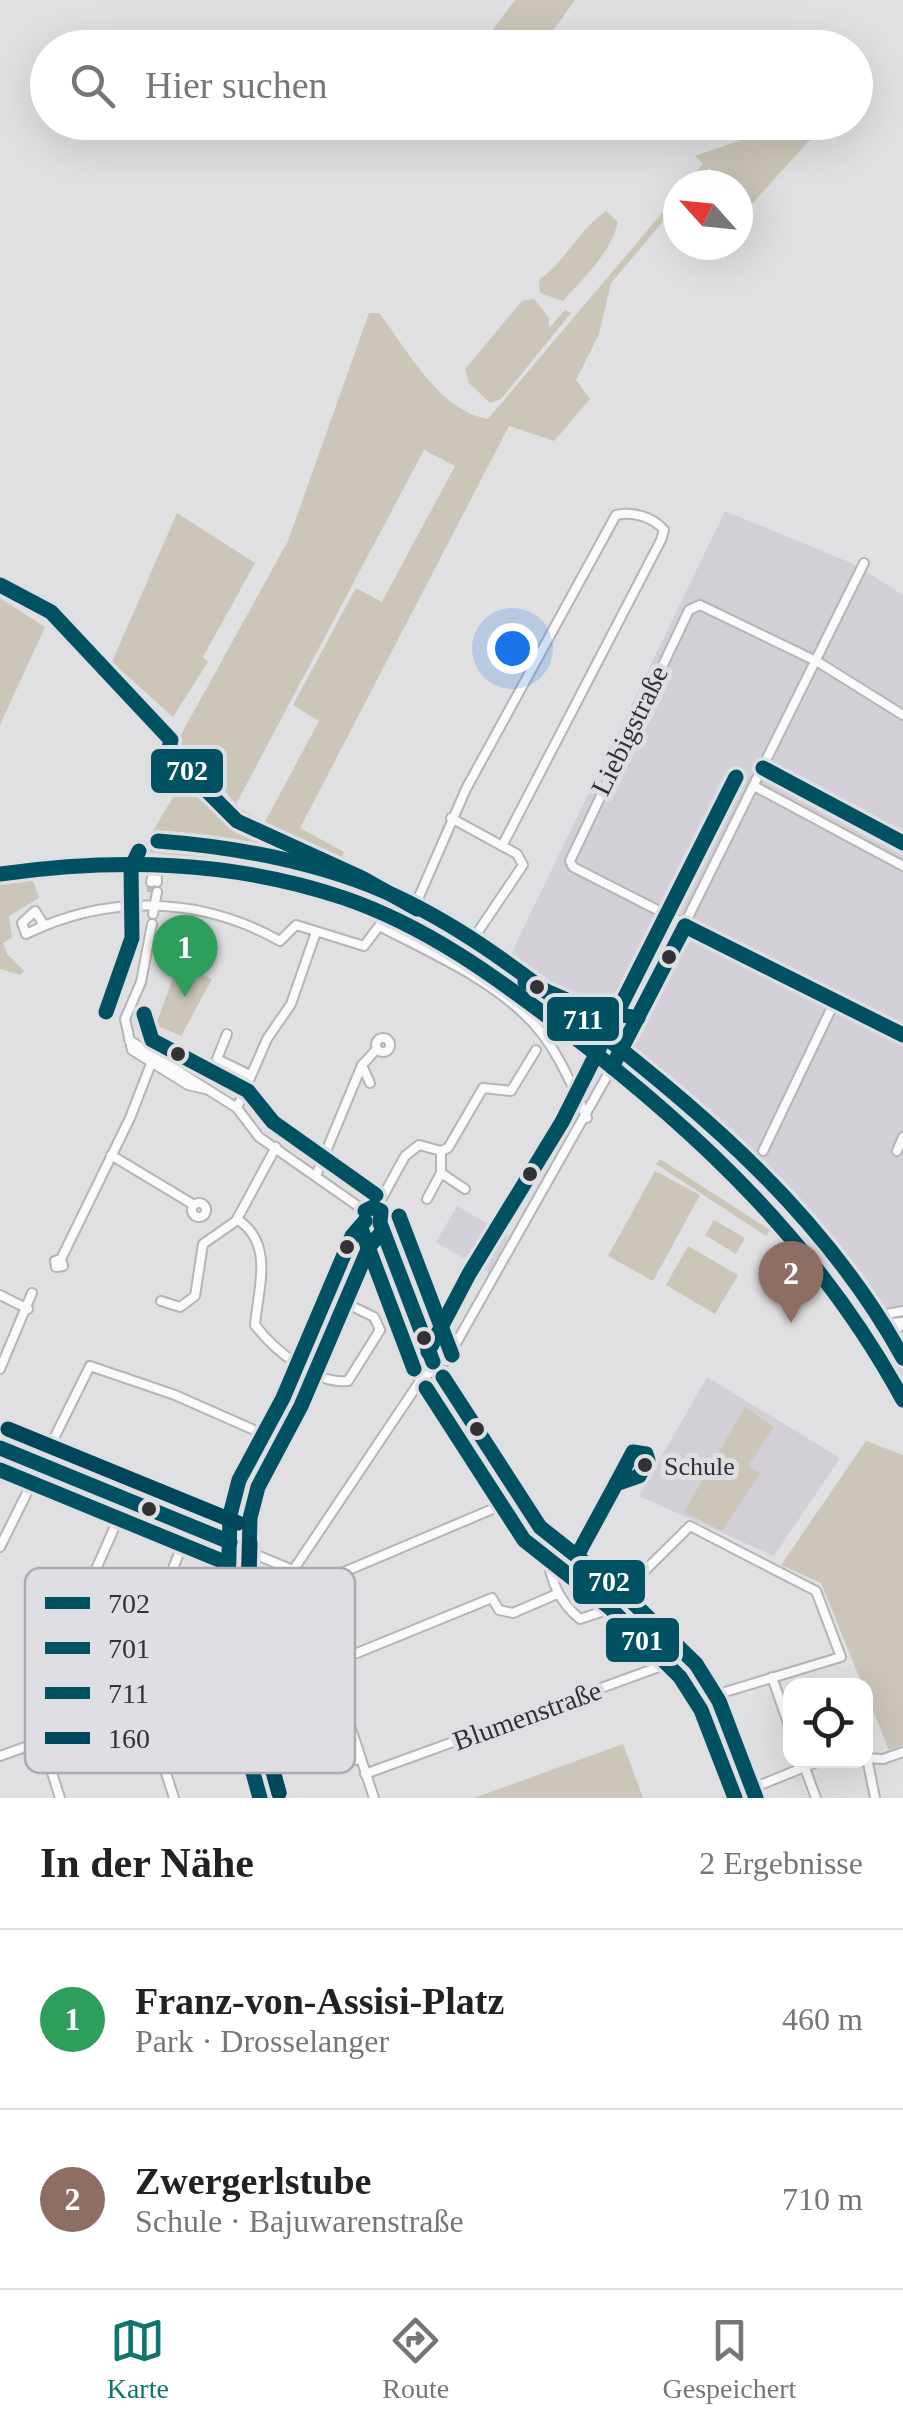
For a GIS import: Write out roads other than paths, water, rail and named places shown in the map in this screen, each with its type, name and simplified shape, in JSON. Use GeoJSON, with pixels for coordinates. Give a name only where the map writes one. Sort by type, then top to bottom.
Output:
{"type":"FeatureCollection","features":[{"type":"Feature","properties":{"kind":"main road"},"geometry":{"type":"LineString","coordinates":[[0,874],[84,863],[156,861],[270,878],[344,898],[405,923],[506,986],[612,1067],[742,1176],[815,1258],[884,1360],[903,1400]]}},
{"type":"Feature","properties":{"kind":"street"},"geometry":{"type":"LineString","coordinates":[[414,908],[451,818],[616,516],[630,513],[657,521],[664,530],[661,540],[502,846]]}},
{"type":"Feature","properties":{"kind":"street"},"geometry":{"type":"LineString","coordinates":[[295,1568],[422,1378],[432,1366],[446,1361],[486,1284],[586,1118],[686,926],[864,563]]}},
{"type":"Feature","properties":{"kind":"street"},"geometry":{"type":"LineString","coordinates":[[0,585],[50,612],[237,820],[414,908],[467,948],[564,1001],[638,1018]]}},
{"type":"Feature","properties":{"kind":"street","name":"Liebigstraße"},"geometry":{"type":"LineString","coordinates":[[686,926],[574,867],[570,861],[684,618],[700,605],[818,662]]}},
{"type":"Feature","properties":{"kind":"street"},"geometry":{"type":"LineString","coordinates":[[818,662],[903,715]]}},
{"type":"Feature","properties":{"kind":"street"},"geometry":{"type":"LineString","coordinates":[[754,786],[903,866]]}},
{"type":"Feature","properties":{"kind":"street"},"geometry":{"type":"LineString","coordinates":[[451,818],[517,854],[523,865],[467,948]]}},
{"type":"Feature","properties":{"kind":"street"},"geometry":{"type":"LineString","coordinates":[[156,861],[145,968],[125,1019],[135,1054],[237,1108],[246,1126],[317,1173],[365,1211]]}},
{"type":"Feature","properties":{"kind":"street"},"geometry":{"type":"LineString","coordinates":[[44,925],[97,907],[246,922],[280,940],[296,925],[364,946],[379,926],[460,969],[523,1013],[586,1118]]}},
{"type":"Feature","properties":{"kind":"street"},"geometry":{"type":"LineString","coordinates":[[686,926],[903,1035]]}},
{"type":"Feature","properties":{"kind":"street"},"geometry":{"type":"LineString","coordinates":[[237,1108],[250,1075],[291,1004],[316,932]]}},
{"type":"Feature","properties":{"kind":"street"},"geometry":{"type":"LineString","coordinates":[[764,1150],[834,1003]]}},
{"type":"Feature","properties":{"kind":"street"},"geometry":{"type":"LineString","coordinates":[[227,1034],[217,1059],[250,1075]]}},
{"type":"Feature","properties":{"kind":"street"},"geometry":{"type":"LineString","coordinates":[[428,1199],[441,1174],[441,1151],[456,1138],[483,1088],[511,1090],[541,1044]]}},
{"type":"Feature","properties":{"kind":"street"},"geometry":{"type":"LineString","coordinates":[[317,1173],[362,1065],[377,1049]]}},
{"type":"Feature","properties":{"kind":"street"},"geometry":{"type":"LineString","coordinates":[[61,1259],[152,1060]]}},
{"type":"Feature","properties":{"kind":"street"},"geometry":{"type":"LineString","coordinates":[[362,1065],[370,1083]]}},
{"type":"Feature","properties":{"kind":"street"},"geometry":{"type":"LineString","coordinates":[[896,1151],[903,1137]]}},
{"type":"Feature","properties":{"kind":"street"},"geometry":{"type":"LineString","coordinates":[[365,1211],[376,1208],[412,1149],[430,1144],[441,1151]]}},
{"type":"Feature","properties":{"kind":"street"},"geometry":{"type":"LineString","coordinates":[[161,1301],[180,1307],[195,1296],[203,1244],[237,1219],[276,1147]]}},
{"type":"Feature","properties":{"kind":"street"},"geometry":{"type":"LineString","coordinates":[[111,1155],[194,1206]]}},
{"type":"Feature","properties":{"kind":"street"},"geometry":{"type":"LineString","coordinates":[[441,1174],[465,1188]]}},
{"type":"Feature","properties":{"kind":"street"},"geometry":{"type":"LineString","coordinates":[[376,1208],[382,1214],[380,1223],[432,1366],[444,1378],[540,1527],[559,1538],[622,1592],[689,1656],[715,1694],[754,1794]]}},
{"type":"Feature","properties":{"kind":"street"},"geometry":{"type":"LineString","coordinates":[[229,1568],[234,1499],[352,1236],[364,1222],[365,1211]]}},
{"type":"Feature","properties":{"kind":"street"},"geometry":{"type":"LineString","coordinates":[[237,1219],[248,1226],[260,1247],[263,1277],[255,1325],[268,1342],[298,1363],[334,1383],[348,1381],[380,1330],[374,1317],[326,1294]]}},
{"type":"Feature","properties":{"kind":"street"},"geometry":{"type":"LineString","coordinates":[[364,1222],[372,1226],[380,1223]]}},
{"type":"Feature","properties":{"kind":"street"},"geometry":{"type":"LineString","coordinates":[[0,1369],[32,1293]]}},
{"type":"Feature","properties":{"kind":"street"},"geometry":{"type":"LineString","coordinates":[[0,1295],[28,1309]]}},
{"type":"Feature","properties":{"kind":"street"},"geometry":{"type":"LineString","coordinates":[[862,1326],[876,1316],[903,1312]]}},
{"type":"Feature","properties":{"kind":"street"},"geometry":{"type":"LineString","coordinates":[[862,1326],[903,1322]]}},
{"type":"Feature","properties":{"kind":"street"},"geometry":{"type":"LineString","coordinates":[[884,1360],[885,1340],[903,1322]]}},
{"type":"Feature","properties":{"kind":"street"},"geometry":{"type":"LineString","coordinates":[[444,1378],[450,1370],[446,1361]]}},
{"type":"Feature","properties":{"kind":"street"},"geometry":{"type":"LineString","coordinates":[[0,1547],[15,1510],[44,1465],[90,1366],[175,1394],[261,1433]]}},
{"type":"Feature","properties":{"kind":"street"},"geometry":{"type":"LineString","coordinates":[[0,1448],[292,1568]]}},
{"type":"Feature","properties":{"kind":"street"},"geometry":{"type":"LineString","coordinates":[[353,1568],[521,1497]]}},
{"type":"Feature","properties":{"kind":"street"},"geometry":{"type":"LineString","coordinates":[[96,1568],[127,1499]]}},
{"type":"Feature","properties":{"kind":"street"},"geometry":{"type":"LineString","coordinates":[[174,1568],[190,1526]]}},
{"type":"Feature","properties":{"kind":"street"},"geometry":{"type":"LineString","coordinates":[[559,1538],[546,1552],[558,1594],[580,1619],[604,1610],[690,1526],[816,1592],[841,1656],[715,1694]]}},
{"type":"Feature","properties":{"kind":"street"},"geometry":{"type":"LineString","coordinates":[[355,1654],[492,1598],[500,1610],[513,1613],[558,1594]]}},
{"type":"Feature","properties":{"kind":"street","name":"Blumenstraße"},"geometry":{"type":"LineString","coordinates":[[366,1774],[689,1656]]}},
{"type":"Feature","properties":{"kind":"street"},"geometry":{"type":"LineString","coordinates":[[772,1678],[783,1709]]}},
{"type":"Feature","properties":{"kind":"street"},"geometry":{"type":"LineString","coordinates":[[0,1756],[25,1747]]}},
{"type":"Feature","properties":{"kind":"street"},"geometry":{"type":"LineString","coordinates":[[355,1749],[374,1798]]}},
{"type":"Feature","properties":{"kind":"street"},"geometry":{"type":"LineString","coordinates":[[873,1757],[903,1752]]}},
{"type":"Feature","properties":{"kind":"street"},"geometry":{"type":"LineString","coordinates":[[728,1798],[754,1794],[796,1768]]}},
{"type":"Feature","properties":{"kind":"street"},"geometry":{"type":"LineString","coordinates":[[805,1768],[816,1798]]}},
{"type":"Feature","properties":{"kind":"street"},"geometry":{"type":"LineString","coordinates":[[868,1768],[876,1798]]}},
{"type":"Feature","properties":{"kind":"street"},"geometry":{"type":"LineString","coordinates":[[52,1773],[60,1798]]}},
{"type":"Feature","properties":{"kind":"street"},"geometry":{"type":"LineString","coordinates":[[166,1773],[174,1798]]}},
{"type":"Feature","properties":{"kind":"street"},"geometry":{"type":"LineString","coordinates":[[253,1773],[260,1798]]}},
{"type":"Feature","properties":{"kind":"waterway"},"geometry":{"type":"LineString","coordinates":[[0,592],[36,608],[233,808],[295,841]]}},
{"type":"Feature","properties":{"kind":"tunnel"},"geometry":{"type":"LineString","coordinates":[[151,882],[151,892]]}},
{"type":"Feature","properties":{"kind":"place","name":"Franz-von-Assisi-Platz"},"geometry":{"type":"Point","coordinates":[185,997]}},
{"type":"Feature","properties":{"kind":"place","name":"Zwergerlstube"},"geometry":{"type":"Point","coordinates":[791,1323]}},
{"type":"Feature","properties":{"kind":"place","name":"Schule"},"geometry":{"type":"Point","coordinates":[645,1465]}}]}
